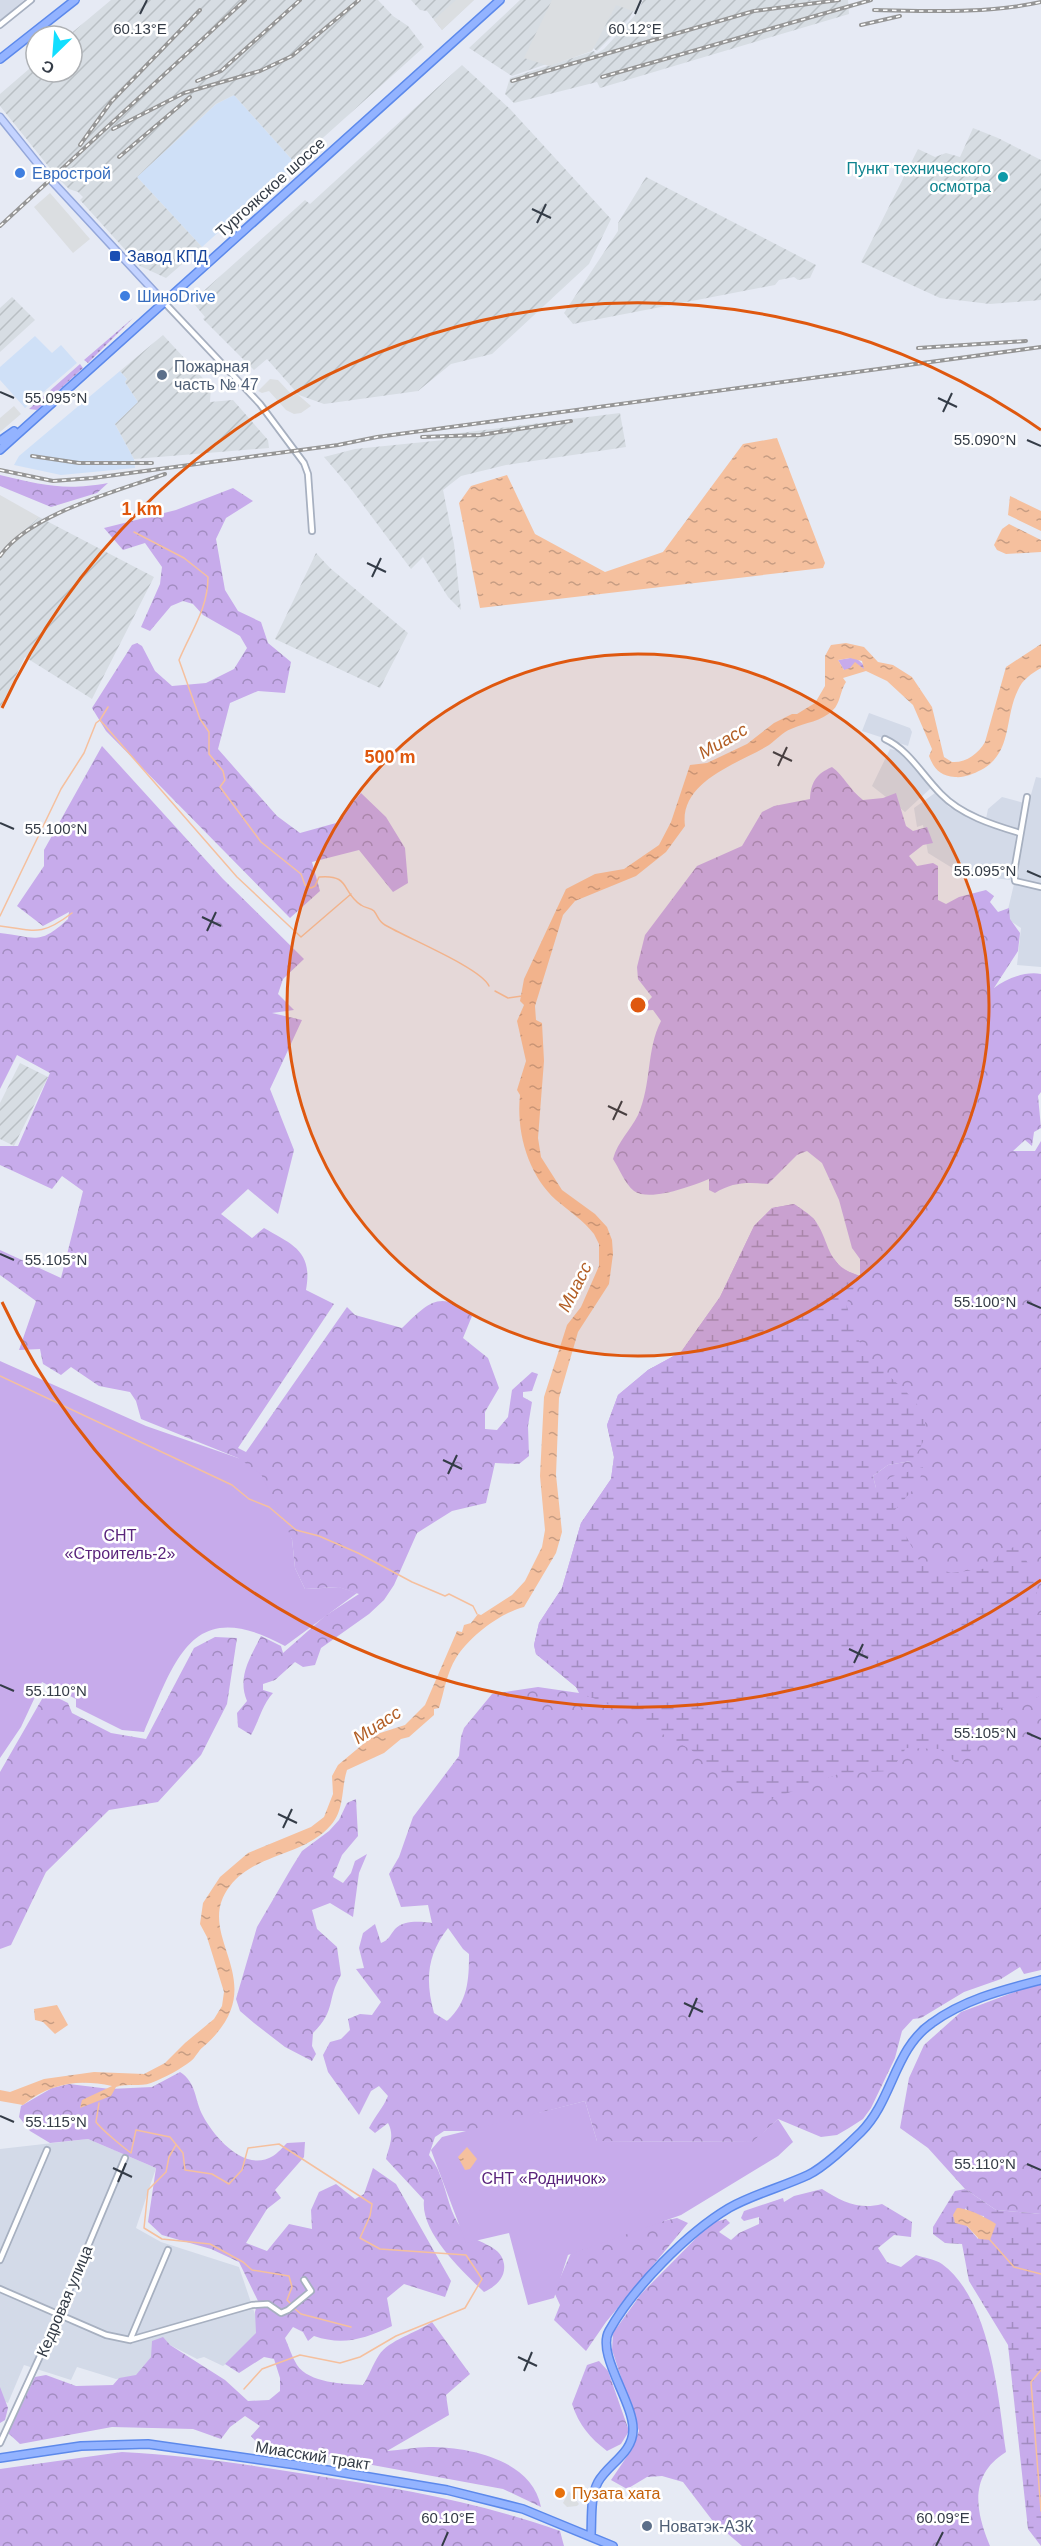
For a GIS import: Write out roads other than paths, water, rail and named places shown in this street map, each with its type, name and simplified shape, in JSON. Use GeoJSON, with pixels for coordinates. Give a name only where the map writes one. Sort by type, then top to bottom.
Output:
{"type":"FeatureCollection","features":[{"type":"Feature","properties":{"kind":"main road"},"geometry":{"type":"LineString","coordinates":[[0,59],[74,0]]}},
{"type":"Feature","properties":{"kind":"main road","name":"Тургоякское шоссе"},"geometry":{"type":"LineString","coordinates":[[0,450],[500,0]]}},
{"type":"Feature","properties":{"kind":"main road","name":"Тургоякское шоссе"},"geometry":{"type":"LineString","coordinates":[[0,441],[31,420]]}},
{"type":"Feature","properties":{"kind":"main road"},"geometry":{"type":"LineString","coordinates":[[591,2535],[594,2494],[598,2481],[626,2450],[633,2430],[630,2411],[606,2345],[608,2333],[628,2304],[673,2252],[701,2227],[729,2208],[811,2174],[861,2132],[877,2112],[900,2060],[912,2041],[931,2023],[972,2000],[1041,1980]]}},
{"type":"Feature","properties":{"kind":"main road","name":"Миасский тракт"},"geometry":{"type":"LineString","coordinates":[[0,2458],[81,2446],[148,2444],[297,2465],[447,2490],[523,2509],[591,2535],[613,2546]]}},
{"type":"Feature","properties":{"kind":"street"},"geometry":{"type":"LineString","coordinates":[[0,25],[31,0]]}},
{"type":"Feature","properties":{"kind":"street"},"geometry":{"type":"LineString","coordinates":[[0,117],[50,179],[260,404],[304,463],[308,474],[312,531]]}},
{"type":"Feature","properties":{"kind":"street"},"geometry":{"type":"LineString","coordinates":[[885,739],[899,746],[942,796],[965,813],[1020,833]]}},
{"type":"Feature","properties":{"kind":"street"},"geometry":{"type":"LineString","coordinates":[[1027,797],[1014,872],[1015,881],[1041,886]]}},
{"type":"Feature","properties":{"kind":"street"},"geometry":{"type":"LineString","coordinates":[[0,2260],[47,2150]]}},
{"type":"Feature","properties":{"kind":"street","name":"Кедровая улица"},"geometry":{"type":"LineString","coordinates":[[0,2443],[60,2315],[125,2158]]}},
{"type":"Feature","properties":{"kind":"street"},"geometry":{"type":"LineString","coordinates":[[130,2340],[168,2250]]}},
{"type":"Feature","properties":{"kind":"street"},"geometry":{"type":"LineString","coordinates":[[0,2289],[106,2335],[130,2340],[252,2305],[268,2304],[281,2313],[311,2291],[304,2280]]}},
{"type":"Feature","properties":{"kind":"water"},"geometry":{"type":"Polygon","coordinates":[[[777,438],[825,563],[823,568],[480,608],[459,503],[471,486],[507,475],[535,534],[605,572],[663,552],[743,444],[777,438]]]}},
{"type":"Feature","properties":{"kind":"water"},"geometry":{"type":"Polygon","coordinates":[[[1010,496],[1041,511],[1041,531],[1008,515],[1010,496]]]}},
{"type":"Feature","properties":{"kind":"water"},"geometry":{"type":"Polygon","coordinates":[[[1009,524],[1041,540],[1041,552],[1006,554],[997,550],[994,545],[1002,529],[1009,524]]]}},
{"type":"Feature","properties":{"kind":"water","name":"Миасс"},"geometry":{"type":"Polygon","coordinates":[[[846,643],[864,647],[878,662],[893,665],[912,677],[932,707],[944,757],[952,762],[971,757],[985,742],[1006,667],[1041,644],[1041,668],[1020,686],[1003,745],[998,754],[981,770],[958,777],[945,775],[935,768],[929,756],[932,749],[913,705],[887,681],[866,671],[843,678],[846,682],[839,701],[828,714],[788,730],[769,745],[727,767],[701,786],[691,797],[686,810],[685,826],[666,852],[636,876],[575,901],[563,915],[535,1006],[536,1020],[542,1023],[544,1061],[538,1138],[541,1157],[562,1190],[595,1214],[607,1227],[612,1240],[613,1254],[609,1284],[578,1332],[559,1398],[556,1475],[562,1532],[556,1553],[524,1607],[495,1620],[462,1650],[450,1669],[439,1708],[434,1709],[434,1715],[409,1737],[401,1739],[384,1753],[347,1770],[339,1812],[331,1825],[308,1843],[253,1867],[240,1875],[230,1886],[220,1905],[219,1924],[234,1981],[233,2002],[224,2024],[193,2059],[156,2081],[116,2087],[111,2096],[80,2108],[82,2100],[112,2086],[76,2083],[54,2087],[23,2105],[0,2101],[0,2090],[10,2092],[44,2079],[94,2072],[144,2074],[165,2063],[214,2019],[222,2006],[224,1992],[207,1937],[200,1924],[203,1903],[220,1877],[248,1853],[311,1827],[324,1817],[333,1794],[332,1776],[338,1765],[374,1735],[405,1725],[425,1705],[457,1631],[462,1632],[464,1625],[471,1623],[478,1614],[481,1615],[512,1595],[525,1581],[542,1547],[545,1530],[540,1476],[544,1397],[567,1325],[581,1307],[599,1266],[599,1244],[585,1224],[546,1190],[531,1166],[522,1138],[520,1095],[517,1090],[526,1061],[517,1021],[524,1005],[520,1001],[524,979],[566,889],[595,874],[624,869],[659,845],[671,822],[690,765],[707,763],[747,744],[774,723],[792,714],[797,714],[815,703],[825,686],[825,656],[831,645],[846,643]],[[850,658],[838,660],[844,670],[850,668],[855,662],[864,669],[862,661],[850,658]]]}},
{"type":"Feature","properties":{"kind":"water"},"geometry":{"type":"Polygon","coordinates":[[[57,2005],[68,2025],[55,2034],[43,2022],[35,2020],[34,2009],[57,2005]]]}},
{"type":"Feature","properties":{"kind":"water"},"geometry":{"type":"Polygon","coordinates":[[[467,2147],[477,2159],[470,2169],[465,2170],[458,2157],[467,2147]]]}},
{"type":"Feature","properties":{"kind":"water"},"geometry":{"type":"Polygon","coordinates":[[[957,2208],[972,2211],[996,2224],[990,2240],[979,2239],[967,2226],[955,2223],[953,2215],[957,2208]]]}},
{"type":"Feature","properties":{"kind":"waterway"},"geometry":{"type":"LineString","coordinates":[[134,532],[184,558],[208,577],[202,610],[179,660],[200,719],[209,732],[209,754],[223,771],[225,780],[220,787],[261,842],[301,874],[305,885],[311,888],[315,886],[319,877],[336,878],[341,881],[355,900],[374,911],[383,923],[458,962],[483,979],[489,986]]}},
{"type":"Feature","properties":{"kind":"waterway"},"geometry":{"type":"LineString","coordinates":[[108,707],[100,720],[237,877],[301,937],[351,894]]}},
{"type":"Feature","properties":{"kind":"waterway"},"geometry":{"type":"LineString","coordinates":[[0,916],[61,789],[84,753],[96,723],[100,720]]}},
{"type":"Feature","properties":{"kind":"waterway"},"geometry":{"type":"LineString","coordinates":[[0,926],[31,930],[46,929],[72,913]]}},
{"type":"Feature","properties":{"kind":"waterway"},"geometry":{"type":"LineString","coordinates":[[495,991],[508,998],[522,996]]}},
{"type":"Feature","properties":{"kind":"waterway"},"geometry":{"type":"LineString","coordinates":[[0,1376],[232,1485],[249,1499],[269,1507],[296,1530],[319,1536],[358,1553],[412,1582],[445,1596],[449,1594],[473,1606],[477,1614]]}},
{"type":"Feature","properties":{"kind":"waterway"},"geometry":{"type":"LineString","coordinates":[[99,2103],[96,2122],[131,2153],[136,2130],[170,2137],[183,2153],[185,2170],[212,2174],[229,2184],[242,2170],[248,2148],[279,2144],[372,2204],[370,2216],[360,2238],[380,2249],[466,2255],[482,2279],[465,2308],[396,2336],[360,2357],[340,2363],[300,2355],[262,2369],[244,2389]]}},
{"type":"Feature","properties":{"kind":"waterway"},"geometry":{"type":"LineString","coordinates":[[176,2145],[169,2157],[166,2172],[148,2190],[144,2228],[162,2239],[210,2244],[243,2262],[252,2270],[289,2276],[292,2287],[287,2300],[291,2304]]}},
{"type":"Feature","properties":{"kind":"waterway"},"geometry":{"type":"LineString","coordinates":[[990,2240],[1014,2267],[1041,2274]]}},
{"type":"Feature","properties":{"kind":"waterway"},"geometry":{"type":"LineString","coordinates":[[295,2309],[301,2314],[351,2327]]}},
{"type":"Feature","properties":{"kind":"waterway"},"geometry":{"type":"LineString","coordinates":[[1041,2370],[1031,2382],[1041,2511]]}},
{"type":"Feature","properties":{"kind":"railway"},"geometry":{"type":"LineString","coordinates":[[0,226],[245,0]]}},
{"type":"Feature","properties":{"kind":"railway"},"geometry":{"type":"LineString","coordinates":[[197,81],[221,71],[300,0]]}},
{"type":"Feature","properties":{"kind":"railway"},"geometry":{"type":"LineString","coordinates":[[113,129],[184,93],[260,71],[292,56],[359,0]]}},
{"type":"Feature","properties":{"kind":"railway"},"geometry":{"type":"LineString","coordinates":[[512,81],[754,11],[839,0]]}},
{"type":"Feature","properties":{"kind":"railway"},"geometry":{"type":"LineString","coordinates":[[602,77],[871,0]]}},
{"type":"Feature","properties":{"kind":"railway"},"geometry":{"type":"LineString","coordinates":[[874,10],[979,10],[1041,2]]}},
{"type":"Feature","properties":{"kind":"railway"},"geometry":{"type":"LineString","coordinates":[[80,145],[111,102],[200,10]]}},
{"type":"Feature","properties":{"kind":"railway"},"geometry":{"type":"LineString","coordinates":[[861,25],[900,16]]}},
{"type":"Feature","properties":{"kind":"railway"},"geometry":{"type":"LineString","coordinates":[[119,157],[190,97]]}},
{"type":"Feature","properties":{"kind":"railway"},"geometry":{"type":"LineString","coordinates":[[918,348],[1026,341]]}},
{"type":"Feature","properties":{"kind":"railway"},"geometry":{"type":"LineString","coordinates":[[0,470],[53,481],[93,478],[1041,347]]}},
{"type":"Feature","properties":{"kind":"railway"},"geometry":{"type":"LineString","coordinates":[[422,437],[480,435],[571,421]]}},
{"type":"Feature","properties":{"kind":"railway"},"geometry":{"type":"LineString","coordinates":[[32,456],[79,463],[152,463]]}},
{"type":"Feature","properties":{"kind":"railway"},"geometry":{"type":"LineString","coordinates":[[0,556],[13,541],[52,516],[99,496],[165,474]]}},
{"type":"Feature","properties":{"kind":"place","name":"Еврострой"},"geometry":{"type":"Point","coordinates":[20,173]}},
{"type":"Feature","properties":{"kind":"place","name":"Пункт технического осмотра"},"geometry":{"type":"Point","coordinates":[1003,177]}},
{"type":"Feature","properties":{"kind":"place","name":"Завод КПД"},"geometry":{"type":"Point","coordinates":[115,256]}},
{"type":"Feature","properties":{"kind":"place","name":"ШиноDrive"},"geometry":{"type":"Point","coordinates":[125,296]}},
{"type":"Feature","properties":{"kind":"place","name":"Пожарная часть № 47"},"geometry":{"type":"Point","coordinates":[162,375]}},
{"type":"Feature","properties":{"kind":"place","name":"Пузата хата"},"geometry":{"type":"Point","coordinates":[560,2493]}},
{"type":"Feature","properties":{"kind":"place","name":"Новатэк-АЗК"},"geometry":{"type":"Point","coordinates":[647,2526]}},
{"type":"Feature","properties":{"kind":"park label","name":"СНТ «Строитель-2»"},"geometry":{"type":"Point","coordinates":[120,1544]}},
{"type":"Feature","properties":{"kind":"park label","name":"СНТ «Родничок»"},"geometry":{"type":"Point","coordinates":[544,2178]}}]}
